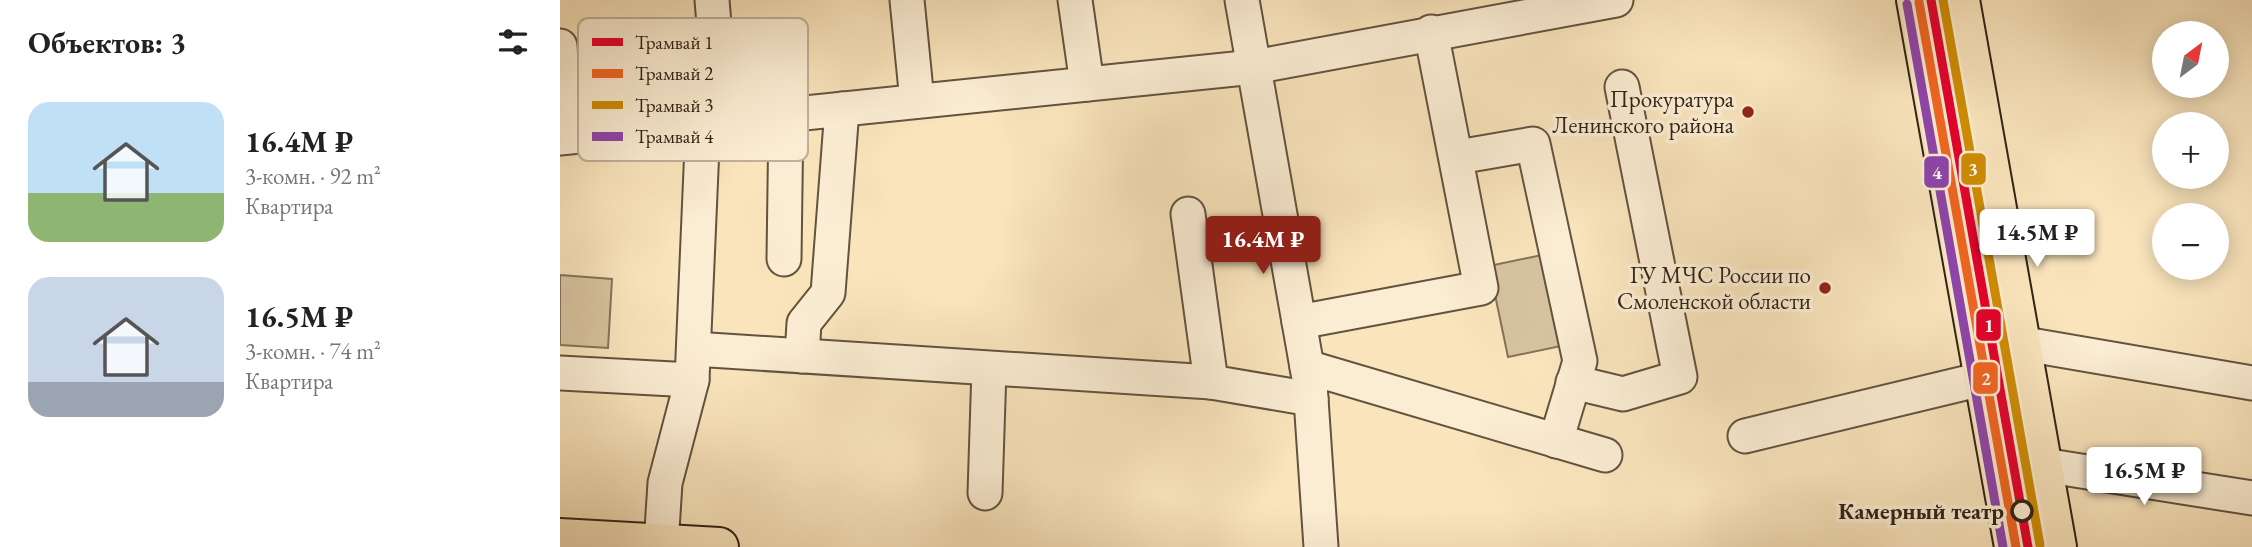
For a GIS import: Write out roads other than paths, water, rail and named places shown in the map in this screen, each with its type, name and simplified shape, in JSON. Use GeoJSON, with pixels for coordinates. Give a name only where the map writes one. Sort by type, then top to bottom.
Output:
{"type":"FeatureCollection","features":[{"type":"Feature","properties":{"kind":"main road"},"geometry":{"type":"LineString","coordinates":[[1916,0],[1986,378],[2014,547]]}},
{"type":"Feature","properties":{"kind":"main road"},"geometry":{"type":"LineString","coordinates":[[1960,0],[2057,547]]}},
{"type":"Feature","properties":{"kind":"main road"},"geometry":{"type":"LineString","coordinates":[[560,538],[719,547]]}},
{"type":"Feature","properties":{"kind":"street"},"geometry":{"type":"LineString","coordinates":[[712,0],[712,18]]}},
{"type":"Feature","properties":{"kind":"street"},"geometry":{"type":"LineString","coordinates":[[907,0],[916,102]]}},
{"type":"Feature","properties":{"kind":"street"},"geometry":{"type":"LineString","coordinates":[[1075,0],[1087,84]]}},
{"type":"Feature","properties":{"kind":"street"},"geometry":{"type":"LineString","coordinates":[[1242,0],[1309,383],[1321,547]]}},
{"type":"Feature","properties":{"kind":"street"},"geometry":{"type":"LineString","coordinates":[[808,113],[1254,67],[1431,32],[1616,0]]}},
{"type":"Feature","properties":{"kind":"street"},"geometry":{"type":"LineString","coordinates":[[1299,322],[1481,288],[1458,157],[1431,32]]}},
{"type":"Feature","properties":{"kind":"street"},"geometry":{"type":"LineString","coordinates":[[560,46],[563,137]]}},
{"type":"Feature","properties":{"kind":"street"},"geometry":{"type":"LineString","coordinates":[[1573,382],[1623,394],[1681,377],[1622,88]]}},
{"type":"Feature","properties":{"kind":"street"},"geometry":{"type":"LineString","coordinates":[[802,356],[804,323],[828,293],[842,109]]}},
{"type":"Feature","properties":{"kind":"street"},"geometry":{"type":"LineString","coordinates":[[1458,157],[1533,144],[1580,361],[1556,441]]}},
{"type":"Feature","properties":{"kind":"street"},"geometry":{"type":"LineString","coordinates":[[661,545],[665,483],[693,364],[710,161]]}},
{"type":"Feature","properties":{"kind":"street"},"geometry":{"type":"LineString","coordinates":[[784,259],[785,161]]}},
{"type":"Feature","properties":{"kind":"street"},"geometry":{"type":"LineString","coordinates":[[1188,214],[1211,383]]}},
{"type":"Feature","properties":{"kind":"street"},"geometry":{"type":"LineString","coordinates":[[2019,343],[2252,383]]}},
{"type":"Feature","properties":{"kind":"street"},"geometry":{"type":"LineString","coordinates":[[560,373],[802,356],[1211,383],[1309,383],[1605,455]]}},
{"type":"Feature","properties":{"kind":"street"},"geometry":{"type":"LineString","coordinates":[[985,493],[989,369]]}},
{"type":"Feature","properties":{"kind":"street"},"geometry":{"type":"LineString","coordinates":[[1745,436],[1986,378]]}},
{"type":"Feature","properties":{"kind":"street"},"geometry":{"type":"LineString","coordinates":[[2043,465],[2074,467],[2252,498]]}},
{"type":"Feature","properties":{"kind":"tram line","name":"1"},"geometry":{"type":"LineString","coordinates":[[1931,0],[2028,547]]}},
{"type":"Feature","properties":{"kind":"tram line","name":"3"},"geometry":{"type":"LineString","coordinates":[[1943,0],[2040,545]]}},
{"type":"Feature","properties":{"kind":"tram line","name":"2"},"geometry":{"type":"LineString","coordinates":[[1919,2],[2016,547]]}},
{"type":"Feature","properties":{"kind":"tram line","name":"4"},"geometry":{"type":"LineString","coordinates":[[1907,4],[2003,547]]}},
{"type":"Feature","properties":{"kind":"place","name":"Прокуратура Ленинского района"},"geometry":{"type":"Point","coordinates":[1748,112]}},
{"type":"Feature","properties":{"kind":"place","name":"ГУ МЧС России по Смоленской области"},"geometry":{"type":"Point","coordinates":[1825,288]}},
{"type":"Feature","properties":{"kind":"place","name":"Камерный театр"},"geometry":{"type":"Point","coordinates":[2022,511]}}]}
